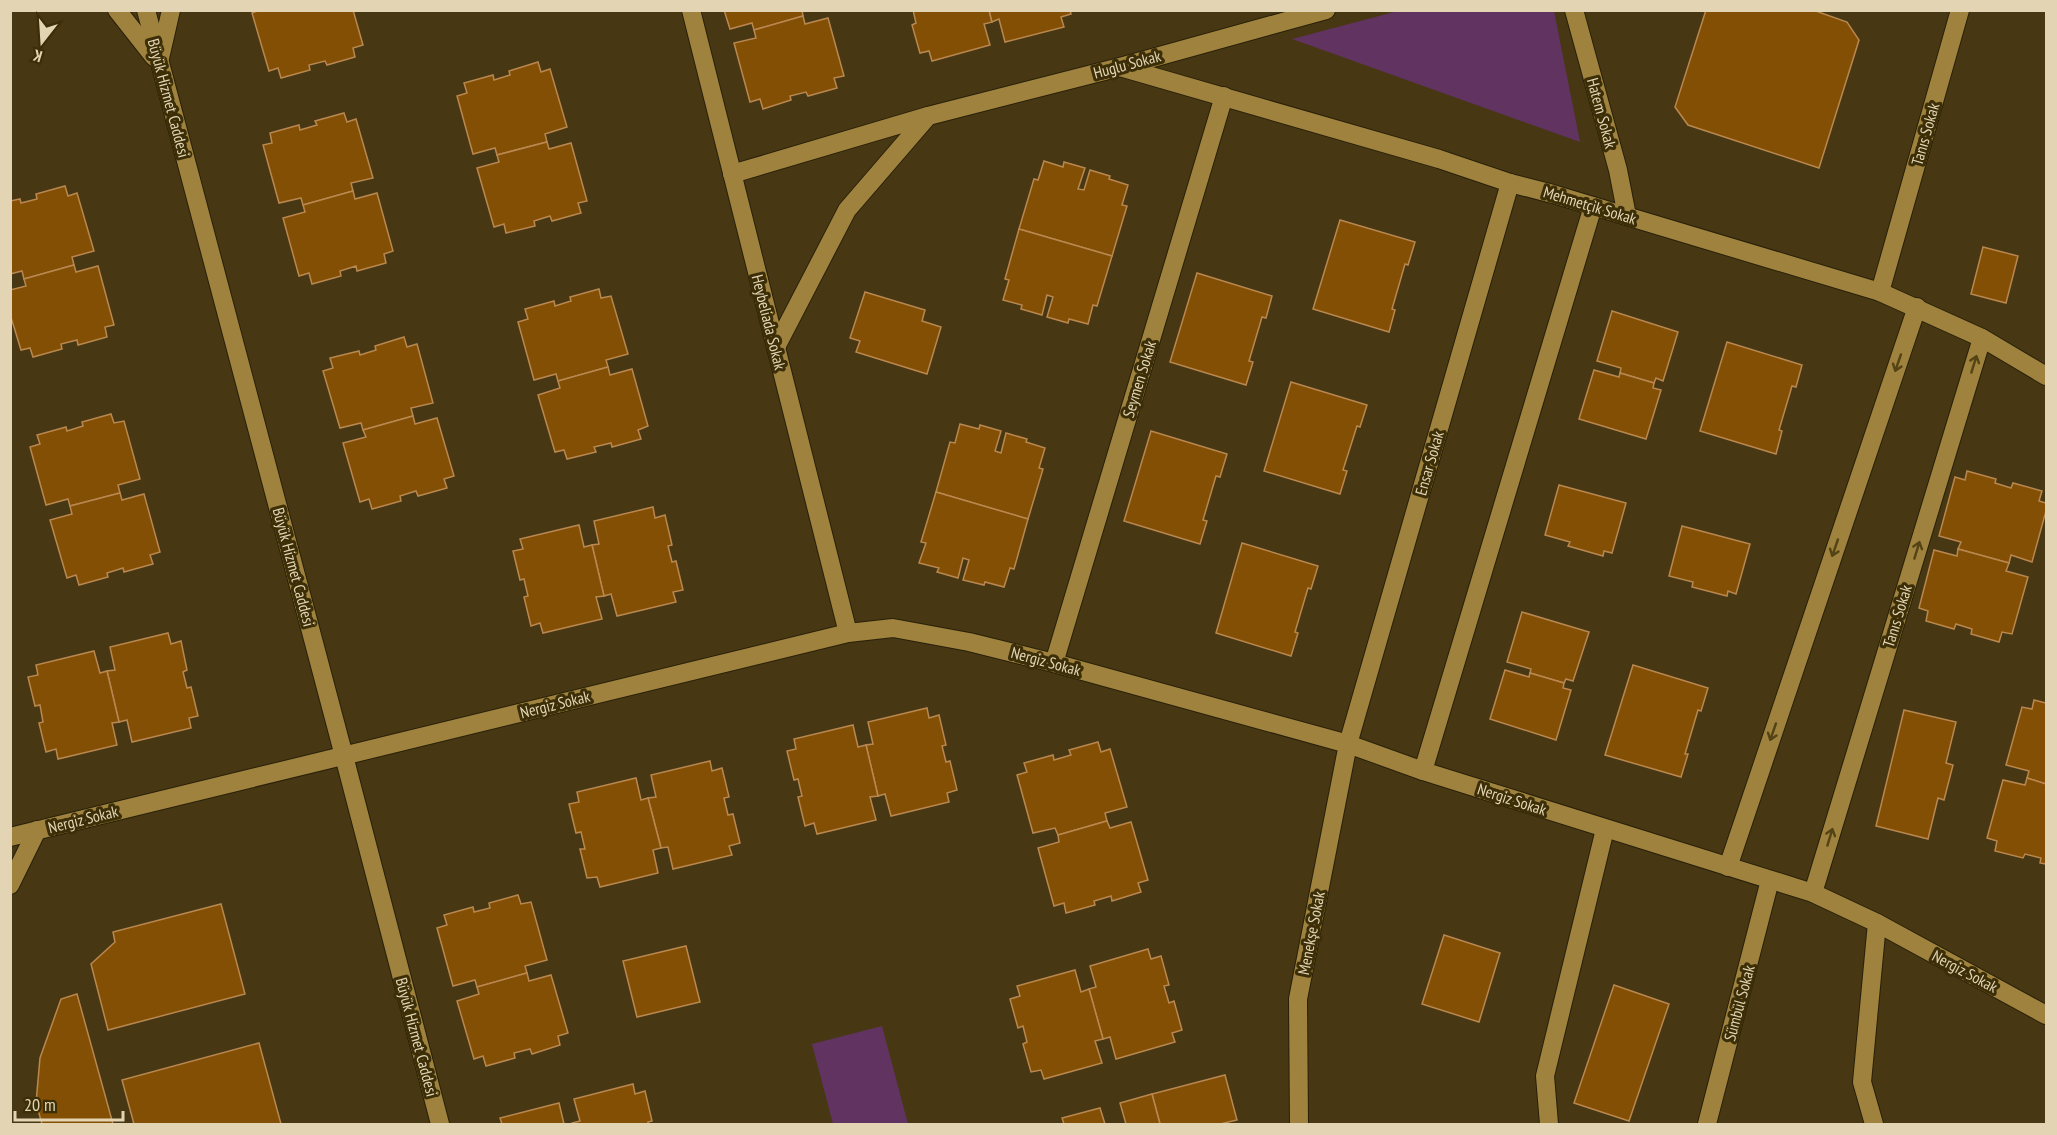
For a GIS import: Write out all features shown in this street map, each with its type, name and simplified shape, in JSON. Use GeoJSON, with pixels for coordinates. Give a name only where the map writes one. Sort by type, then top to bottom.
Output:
{"type":"FeatureCollection","features":[{"type":"Feature","properties":{"kind":"street"},"geometry":{"type":"LineString","coordinates":[[117,10],[159,63]]}},
{"type":"Feature","properties":{"kind":"street","name":"Büyük Hizmet Caddesi"},"geometry":{"type":"LineString","coordinates":[[146,10],[440,1125]]}},
{"type":"Feature","properties":{"kind":"street"},"geometry":{"type":"LineString","coordinates":[[159,63],[171,10]]}},
{"type":"Feature","properties":{"kind":"street","name":"Heybeliada Sokak"},"geometry":{"type":"LineString","coordinates":[[691,10],[848,633]]}},
{"type":"Feature","properties":{"kind":"street","name":"Huglu Sokak"},"geometry":{"type":"LineString","coordinates":[[732,174],[928,116],[1120,67],[1326,10]]}},
{"type":"Feature","properties":{"kind":"street","name":"Hatem Sokak"},"geometry":{"type":"LineString","coordinates":[[1574,10],[1618,170],[1627,216]]}},
{"type":"Feature","properties":{"kind":"street","name":"Tanıs Sokak"},"geometry":{"type":"LineString","coordinates":[[1880,292],[1960,10]]}},
{"type":"Feature","properties":{"kind":"street","name":"Mehmetçik Sokak"},"geometry":{"type":"LineString","coordinates":[[1120,67],[1439,159],[1510,183],[1880,292],[1982,338],[2046,375]]}},
{"type":"Feature","properties":{"kind":"street","name":"Seymen Sokak"},"geometry":{"type":"LineString","coordinates":[[1054,663],[1224,96]]}},
{"type":"Feature","properties":{"kind":"street"},"geometry":{"type":"LineString","coordinates":[[776,347],[847,210],[928,116]]}},
{"type":"Feature","properties":{"kind":"street","name":"Ensar Sokak"},"geometry":{"type":"LineString","coordinates":[[1348,744],[1510,183]]}},
{"type":"Feature","properties":{"kind":"street"},"geometry":{"type":"LineString","coordinates":[[1423,771],[1593,206]]}},
{"type":"Feature","properties":{"kind":"street"},"geometry":{"type":"LineString","coordinates":[[1728,867],[1917,307]]}},
{"type":"Feature","properties":{"kind":"street","name":"Tanıs Sokak"},"geometry":{"type":"LineString","coordinates":[[1813,893],[1982,338]]}},
{"type":"Feature","properties":{"kind":"street","name":"Nergiz Sokak"},"geometry":{"type":"LineString","coordinates":[[10,837],[848,633],[893,628],[969,642],[1054,663],[1348,744],[1423,771],[1813,893],[1877,923],[2046,1015]]}},
{"type":"Feature","properties":{"kind":"street","name":"Menekşe Sokak"},"geometry":{"type":"LineString","coordinates":[[1299,1125],[1298,999],[1348,744]]}},
{"type":"Feature","properties":{"kind":"street"},"geometry":{"type":"LineString","coordinates":[[1549,1125],[1545,1076],[1605,829]]}},
{"type":"Feature","properties":{"kind":"street"},"geometry":{"type":"LineString","coordinates":[[10,885],[37,830]]}},
{"type":"Feature","properties":{"kind":"street","name":"Sümbül Sokak"},"geometry":{"type":"LineString","coordinates":[[1707,1125],[1770,880]]}},
{"type":"Feature","properties":{"kind":"street"},"geometry":{"type":"LineString","coordinates":[[1874,1125],[1862,1082],[1877,923]]}},
{"type":"Feature","properties":{"kind":"shaded area"},"geometry":{"type":"Polygon","coordinates":[[[1398,11],[1554,11],[1580,142],[1292,39],[1398,11]]]}},
{"type":"Feature","properties":{"kind":"shaded area"},"geometry":{"type":"Polygon","coordinates":[[[882,1026],[908,1124],[833,1124],[812,1044],[882,1026]]]}},
{"type":"Feature","properties":{"kind":"building"},"geometry":{"type":"Polygon","coordinates":[[[260,10],[353,10],[363,45],[353,48],[355,57],[327,65],[325,61],[309,65],[310,70],[281,78],[278,68],[269,71],[252,13],[260,10]]]}},
{"type":"Feature","properties":{"kind":"building"},"geometry":{"type":"Polygon","coordinates":[[[724,10],[802,10],[803,16],[754,30],[752,23],[730,29],[724,10]]]}},
{"type":"Feature","properties":{"kind":"building"},"geometry":{"type":"Polygon","coordinates":[[[913,10],[989,10],[992,22],[984,24],[990,45],[932,61],[929,51],[920,53],[912,25],[916,23],[913,10]]]}},
{"type":"Feature","properties":{"kind":"building"},"geometry":{"type":"Polygon","coordinates":[[[989,10],[1070,10],[1071,14],[1061,17],[1064,27],[1005,42],[999,19],[992,22],[989,10]]]}},
{"type":"Feature","properties":{"kind":"building"},"geometry":{"type":"Polygon","coordinates":[[[1706,10],[1813,10],[1847,22],[1859,40],[1819,168],[1688,125],[1675,107],[1706,10]]]}},
{"type":"Feature","properties":{"kind":"building"},"geometry":{"type":"Polygon","coordinates":[[[803,16],[805,24],[828,18],[844,76],[834,78],[837,88],[808,96],[806,92],[790,96],[791,100],[763,109],[760,99],[750,102],[734,43],[756,38],[754,30],[803,16]]]}},
{"type":"Feature","properties":{"kind":"building"},"geometry":{"type":"Polygon","coordinates":[[[538,62],[541,72],[550,69],[567,127],[545,134],[547,142],[497,155],[495,148],[473,154],[457,96],[467,93],[464,83],[493,75],[494,80],[510,75],[509,71],[538,62]]]}},
{"type":"Feature","properties":{"kind":"building"},"geometry":{"type":"Polygon","coordinates":[[[344,113],[347,122],[356,119],[373,178],[351,183],[353,191],[303,205],[301,198],[279,203],[263,145],[272,143],[270,133],[299,125],[300,130],[317,125],[315,121],[344,113]]]}},
{"type":"Feature","properties":{"kind":"building"},"geometry":{"type":"Polygon","coordinates":[[[547,142],[549,149],[571,143],[587,201],[578,203],[581,213],[552,221],[550,216],[534,221],[535,226],[506,233],[504,224],[494,227],[477,168],[499,162],[497,155],[547,142]]]}},
{"type":"Feature","properties":{"kind":"building"},"geometry":{"type":"Polygon","coordinates":[[[1044,161],[1063,167],[1064,162],[1085,168],[1078,189],[1084,190],[1090,170],[1128,185],[1122,205],[1127,206],[1112,256],[1019,229],[1034,179],[1038,180],[1044,161]]]}},
{"type":"Feature","properties":{"kind":"building"},"geometry":{"type":"Polygon","coordinates":[[[65,186],[68,196],[77,193],[94,251],[72,257],[74,265],[24,279],[22,271],[10,274],[10,201],[20,199],[21,203],[37,199],[36,194],[65,186]]]}},
{"type":"Feature","properties":{"kind":"building"},"geometry":{"type":"Polygon","coordinates":[[[353,191],[355,199],[377,193],[393,251],[384,254],[386,263],[357,271],[356,266],[340,271],[341,276],[312,284],[309,273],[299,276],[283,218],[305,212],[303,205],[353,191]]]}},
{"type":"Feature","properties":{"kind":"building"},"geometry":{"type":"Polygon","coordinates":[[[1340,220],[1415,242],[1408,265],[1405,264],[1392,309],[1395,310],[1389,332],[1313,309],[1340,220]]]}},
{"type":"Feature","properties":{"kind":"building"},"geometry":{"type":"Polygon","coordinates":[[[1019,229],[1112,256],[1097,306],[1093,305],[1088,324],[1069,319],[1068,323],[1047,317],[1053,297],[1047,295],[1042,315],[1021,309],[1022,305],[1003,300],[1009,280],[1005,279],[1019,229]]]}},
{"type":"Feature","properties":{"kind":"building"},"geometry":{"type":"Polygon","coordinates":[[[1983,247],[2018,256],[2006,303],[1971,294],[1983,247]]]}},
{"type":"Feature","properties":{"kind":"building"},"geometry":{"type":"Polygon","coordinates":[[[74,265],[76,272],[98,266],[114,325],[105,327],[107,337],[78,345],[77,340],[61,344],[62,349],[33,357],[30,348],[21,350],[10,314],[10,290],[26,286],[24,279],[74,265]]]}},
{"type":"Feature","properties":{"kind":"building"},"geometry":{"type":"Polygon","coordinates":[[[1197,273],[1272,296],[1266,318],[1262,317],[1249,361],[1253,362],[1246,385],[1170,362],[1197,273]]]}},
{"type":"Feature","properties":{"kind":"building"},"geometry":{"type":"Polygon","coordinates":[[[599,289],[601,298],[611,296],[628,354],[606,360],[608,367],[558,381],[556,374],[534,380],[518,322],[528,319],[525,309],[554,301],[555,306],[571,301],[570,297],[599,289]]]}},
{"type":"Feature","properties":{"kind":"building"},"geometry":{"type":"Polygon","coordinates":[[[865,292],[925,310],[922,321],[941,327],[927,374],[856,352],[860,341],[850,338],[865,292]]]}},
{"type":"Feature","properties":{"kind":"building"},"geometry":{"type":"Polygon","coordinates":[[[1612,311],[1678,332],[1663,381],[1656,378],[1654,383],[1620,373],[1621,368],[1597,361],[1612,311]]]}},
{"type":"Feature","properties":{"kind":"building"},"geometry":{"type":"Polygon","coordinates":[[[404,337],[407,347],[417,344],[433,403],[411,408],[413,416],[363,430],[361,423],[340,428],[323,371],[333,368],[330,358],[359,351],[360,355],[376,350],[375,346],[404,337]]]}},
{"type":"Feature","properties":{"kind":"building"},"geometry":{"type":"Polygon","coordinates":[[[1727,342],[1802,365],[1796,387],[1792,386],[1779,430],[1782,431],[1776,454],[1700,431],[1727,342]]]}},
{"type":"Feature","properties":{"kind":"building"},"geometry":{"type":"Polygon","coordinates":[[[608,367],[610,375],[632,369],[648,426],[638,430],[641,439],[612,447],[611,443],[594,447],[596,452],[567,459],[564,450],[555,452],[538,395],[560,388],[558,381],[608,367]]]}},
{"type":"Feature","properties":{"kind":"building"},"geometry":{"type":"Polygon","coordinates":[[[1594,370],[1619,377],[1620,373],[1654,383],[1653,388],[1661,390],[1646,439],[1579,419],[1594,370]]]}},
{"type":"Feature","properties":{"kind":"building"},"geometry":{"type":"Polygon","coordinates":[[[1291,382],[1367,405],[1360,427],[1357,426],[1343,470],[1347,471],[1340,494],[1264,471],[1291,382]]]}},
{"type":"Feature","properties":{"kind":"building"},"geometry":{"type":"Polygon","coordinates":[[[111,414],[114,423],[124,421],[140,479],[118,485],[120,493],[70,506],[68,499],[46,505],[30,447],[40,444],[37,435],[66,427],[67,431],[83,426],[82,422],[111,414]]]}},
{"type":"Feature","properties":{"kind":"building"},"geometry":{"type":"Polygon","coordinates":[[[413,416],[415,424],[437,418],[454,476],[444,479],[447,488],[418,496],[416,491],[400,496],[401,501],[372,509],[369,499],[360,502],[343,443],[366,437],[363,430],[413,416]]]}},
{"type":"Feature","properties":{"kind":"building"},"geometry":{"type":"Polygon","coordinates":[[[960,424],[979,429],[980,425],[1001,431],[995,451],[1001,453],[1006,433],[1027,439],[1026,442],[1045,448],[1039,468],[1043,469],[1028,519],[936,492],[950,442],[955,443],[960,424]]]}},
{"type":"Feature","properties":{"kind":"building"},"geometry":{"type":"Polygon","coordinates":[[[1151,431],[1227,454],[1220,477],[1216,476],[1203,520],[1207,521],[1200,544],[1124,521],[1151,431]]]}},
{"type":"Feature","properties":{"kind":"building"},"geometry":{"type":"Polygon","coordinates":[[[1967,471],[1996,479],[1995,483],[2011,488],[2013,483],[2042,491],[2039,501],[2046,503],[2046,511],[2032,562],[2011,555],[2009,563],[1958,549],[1961,542],[1939,536],[1955,477],[1965,480],[1967,471]]]}},
{"type":"Feature","properties":{"kind":"building"},"geometry":{"type":"Polygon","coordinates":[[[1559,485],[1626,503],[1612,553],[1604,551],[1603,556],[1568,546],[1570,542],[1545,535],[1559,485]]]}},
{"type":"Feature","properties":{"kind":"building"},"geometry":{"type":"Polygon","coordinates":[[[936,492],[1028,519],[1014,569],[1010,568],[1004,587],[963,580],[969,560],[963,558],[958,578],[937,572],[939,568],[919,563],[926,543],[921,542],[936,492]]]}},
{"type":"Feature","properties":{"kind":"building"},"geometry":{"type":"Polygon","coordinates":[[[120,493],[122,500],[144,494],[160,552],[150,555],[153,564],[124,572],[123,568],[107,573],[108,577],[79,585],[76,575],[67,578],[50,520],[72,514],[70,506],[120,493]]]}},
{"type":"Feature","properties":{"kind":"building"},"geometry":{"type":"Polygon","coordinates":[[[653,507],[655,518],[665,515],[672,545],[668,546],[672,562],[676,561],[683,590],[673,592],[676,602],[617,616],[611,594],[604,596],[592,545],[599,544],[594,521],[653,507]]]}},
{"type":"Feature","properties":{"kind":"building"},"geometry":{"type":"Polygon","coordinates":[[[579,525],[584,547],[592,545],[604,596],[596,597],[602,619],[543,633],[540,623],[531,626],[524,597],[528,596],[524,579],[520,580],[513,551],[523,549],[520,539],[579,525]]]}},
{"type":"Feature","properties":{"kind":"building"},"geometry":{"type":"Polygon","coordinates":[[[1682,526],[1750,544],[1736,594],[1728,591],[1727,596],[1692,587],[1693,582],[1669,576],[1682,526]]]}},
{"type":"Feature","properties":{"kind":"building"},"geometry":{"type":"Polygon","coordinates":[[[1242,543],[1318,566],[1311,589],[1308,588],[1295,632],[1298,633],[1291,656],[1216,633],[1242,543]]]}},
{"type":"Feature","properties":{"kind":"building"},"geometry":{"type":"Polygon","coordinates":[[[1958,549],[2009,563],[2006,571],[2028,577],[2012,634],[2002,632],[1999,642],[1971,634],[1972,629],[1956,624],[1954,629],[1926,621],[1928,611],[1919,608],[1934,550],[1957,556],[1958,549]]]}},
{"type":"Feature","properties":{"kind":"building"},"geometry":{"type":"Polygon","coordinates":[[[1522,612],[1589,632],[1573,681],[1566,679],[1564,683],[1530,673],[1531,669],[1507,662],[1522,612]]]}},
{"type":"Feature","properties":{"kind":"building"},"geometry":{"type":"Polygon","coordinates":[[[168,633],[171,644],[181,641],[187,670],[183,672],[187,688],[191,687],[198,716],[189,718],[191,728],[132,742],[127,720],[119,722],[107,671],[115,670],[110,647],[168,633]]]}},
{"type":"Feature","properties":{"kind":"building"},"geometry":{"type":"Polygon","coordinates":[[[94,651],[100,673],[107,671],[119,722],[112,723],[117,745],[58,759],[56,749],[46,752],[39,723],[43,722],[40,705],[35,706],[28,677],[38,675],[36,665],[94,651]]]}},
{"type":"Feature","properties":{"kind":"building"},"geometry":{"type":"Polygon","coordinates":[[[1633,665],[1708,688],[1701,711],[1698,710],[1681,777],[1605,755],[1633,665]]]}},
{"type":"Feature","properties":{"kind":"building"},"geometry":{"type":"Polygon","coordinates":[[[1505,670],[1529,677],[1530,673],[1564,683],[1563,688],[1571,690],[1556,740],[1490,719],[1505,670]]]}},
{"type":"Feature","properties":{"kind":"building"},"geometry":{"type":"Polygon","coordinates":[[[2034,700],[2046,703],[2046,784],[2027,778],[2029,771],[2006,765],[2022,707],[2032,709],[2034,700]]]}},
{"type":"Feature","properties":{"kind":"building"},"geometry":{"type":"Polygon","coordinates":[[[927,708],[929,718],[939,715],[946,745],[942,746],[946,762],[950,761],[957,790],[947,793],[949,802],[891,816],[885,794],[878,796],[866,745],[873,744],[868,722],[927,708]]]}},
{"type":"Feature","properties":{"kind":"building"},"geometry":{"type":"Polygon","coordinates":[[[1904,710],[1956,722],[1946,763],[1953,765],[1944,800],[1938,798],[1928,839],[1876,826],[1904,710]]]}},
{"type":"Feature","properties":{"kind":"building"},"geometry":{"type":"Polygon","coordinates":[[[853,725],[858,747],[866,745],[878,796],[870,797],[876,820],[817,834],[814,823],[805,826],[798,797],[802,796],[798,779],[794,780],[787,751],[796,749],[794,739],[853,725]]]}},
{"type":"Feature","properties":{"kind":"building"},"geometry":{"type":"Polygon","coordinates":[[[1098,742],[1101,752],[1110,749],[1127,807],[1105,813],[1107,821],[1058,835],[1055,828],[1033,833],[1017,775],[1027,772],[1024,763],[1053,755],[1054,760],[1071,755],[1069,750],[1098,742]]]}},
{"type":"Feature","properties":{"kind":"building"},"geometry":{"type":"Polygon","coordinates":[[[710,761],[712,771],[722,768],[729,797],[724,798],[728,815],[733,814],[740,843],[729,846],[732,855],[673,869],[668,847],[661,848],[648,798],[656,797],[651,775],[710,761]]]}},
{"type":"Feature","properties":{"kind":"building"},"geometry":{"type":"Polygon","coordinates":[[[636,778],[641,800],[648,798],[661,848],[653,850],[658,873],[600,887],[597,877],[587,878],[580,849],[585,849],[581,832],[576,833],[569,804],[579,802],[577,792],[636,778]]]}},
{"type":"Feature","properties":{"kind":"building"},"geometry":{"type":"Polygon","coordinates":[[[2027,778],[2046,784],[2046,864],[2040,863],[2041,858],[2025,854],[2023,858],[1995,851],[1997,841],[1987,838],[2003,780],[2025,785],[2027,778]]]}},
{"type":"Feature","properties":{"kind":"building"},"geometry":{"type":"Polygon","coordinates":[[[1107,821],[1110,828],[1131,822],[1148,880],[1138,883],[1141,892],[1112,901],[1111,896],[1094,901],[1095,905],[1066,913],[1064,903],[1054,906],[1038,848],[1059,842],[1058,835],[1107,821]]]}},
{"type":"Feature","properties":{"kind":"building"},"geometry":{"type":"Polygon","coordinates":[[[518,895],[521,904],[531,902],[547,960],[525,966],[527,973],[477,987],[475,980],[453,986],[437,928],[447,925],[444,915],[473,907],[474,912],[490,908],[489,903],[518,895]]]}},
{"type":"Feature","properties":{"kind":"building"},"geometry":{"type":"Polygon","coordinates":[[[221,904],[245,994],[108,1030],[91,964],[115,942],[113,932],[221,904]]]}},
{"type":"Feature","properties":{"kind":"building"},"geometry":{"type":"Polygon","coordinates":[[[1444,935],[1500,953],[1479,1022],[1422,1004],[1444,935]]]}},
{"type":"Feature","properties":{"kind":"building"},"geometry":{"type":"Polygon","coordinates":[[[686,946],[700,1002],[637,1017],[623,961],[686,946]]]}},
{"type":"Feature","properties":{"kind":"building"},"geometry":{"type":"Polygon","coordinates":[[[1148,949],[1151,959],[1161,956],[1169,985],[1164,986],[1169,1003],[1174,1001],[1182,1030],[1172,1033],[1175,1042],[1116,1059],[1110,1037],[1103,1039],[1089,989],[1096,987],[1090,966],[1148,949]]]}},
{"type":"Feature","properties":{"kind":"building"},"geometry":{"type":"Polygon","coordinates":[[[1075,970],[1081,992],[1089,989],[1103,1039],[1095,1041],[1102,1063],[1044,1079],[1041,1070],[1031,1072],[1023,1044],[1027,1042],[1023,1026],[1018,1028],[1010,999],[1020,996],[1017,986],[1075,970]]]}},
{"type":"Feature","properties":{"kind":"building"},"geometry":{"type":"Polygon","coordinates":[[[527,973],[529,981],[551,975],[568,1033],[558,1036],[560,1045],[532,1054],[530,1049],[514,1053],[515,1058],[486,1066],[483,1056],[474,1059],[457,1001],[479,994],[477,987],[527,973]]]}},
{"type":"Feature","properties":{"kind":"building"},"geometry":{"type":"Polygon","coordinates":[[[1614,985],[1669,1004],[1629,1121],[1574,1103],[1614,985]]]}},
{"type":"Feature","properties":{"kind":"building"},"geometry":{"type":"Polygon","coordinates":[[[77,994],[113,1124],[42,1124],[36,1103],[40,1058],[61,999],[77,994]]]}},
{"type":"Feature","properties":{"kind":"building"},"geometry":{"type":"Polygon","coordinates":[[[259,1043],[281,1124],[134,1124],[122,1080],[259,1043]]]}},
{"type":"Feature","properties":{"kind":"building"},"geometry":{"type":"Polygon","coordinates":[[[1225,1075],[1237,1120],[1220,1124],[1160,1124],[1152,1094],[1225,1075]]]}},
{"type":"Feature","properties":{"kind":"building"},"geometry":{"type":"Polygon","coordinates":[[[633,1084],[635,1094],[645,1091],[652,1121],[648,1124],[572,1124],[580,1121],[574,1099],[633,1084]]]}},
{"type":"Feature","properties":{"kind":"building"},"geometry":{"type":"Polygon","coordinates":[[[1152,1094],[1160,1124],[1126,1124],[1120,1103],[1152,1094]]]}},
{"type":"Feature","properties":{"kind":"building"},"geometry":{"type":"Polygon","coordinates":[[[559,1103],[564,1124],[502,1124],[500,1118],[559,1103]]]}},
{"type":"Feature","properties":{"kind":"building"},"geometry":{"type":"Polygon","coordinates":[[[1100,1108],[1105,1124],[1064,1124],[1062,1118],[1100,1108]]]}}]}
